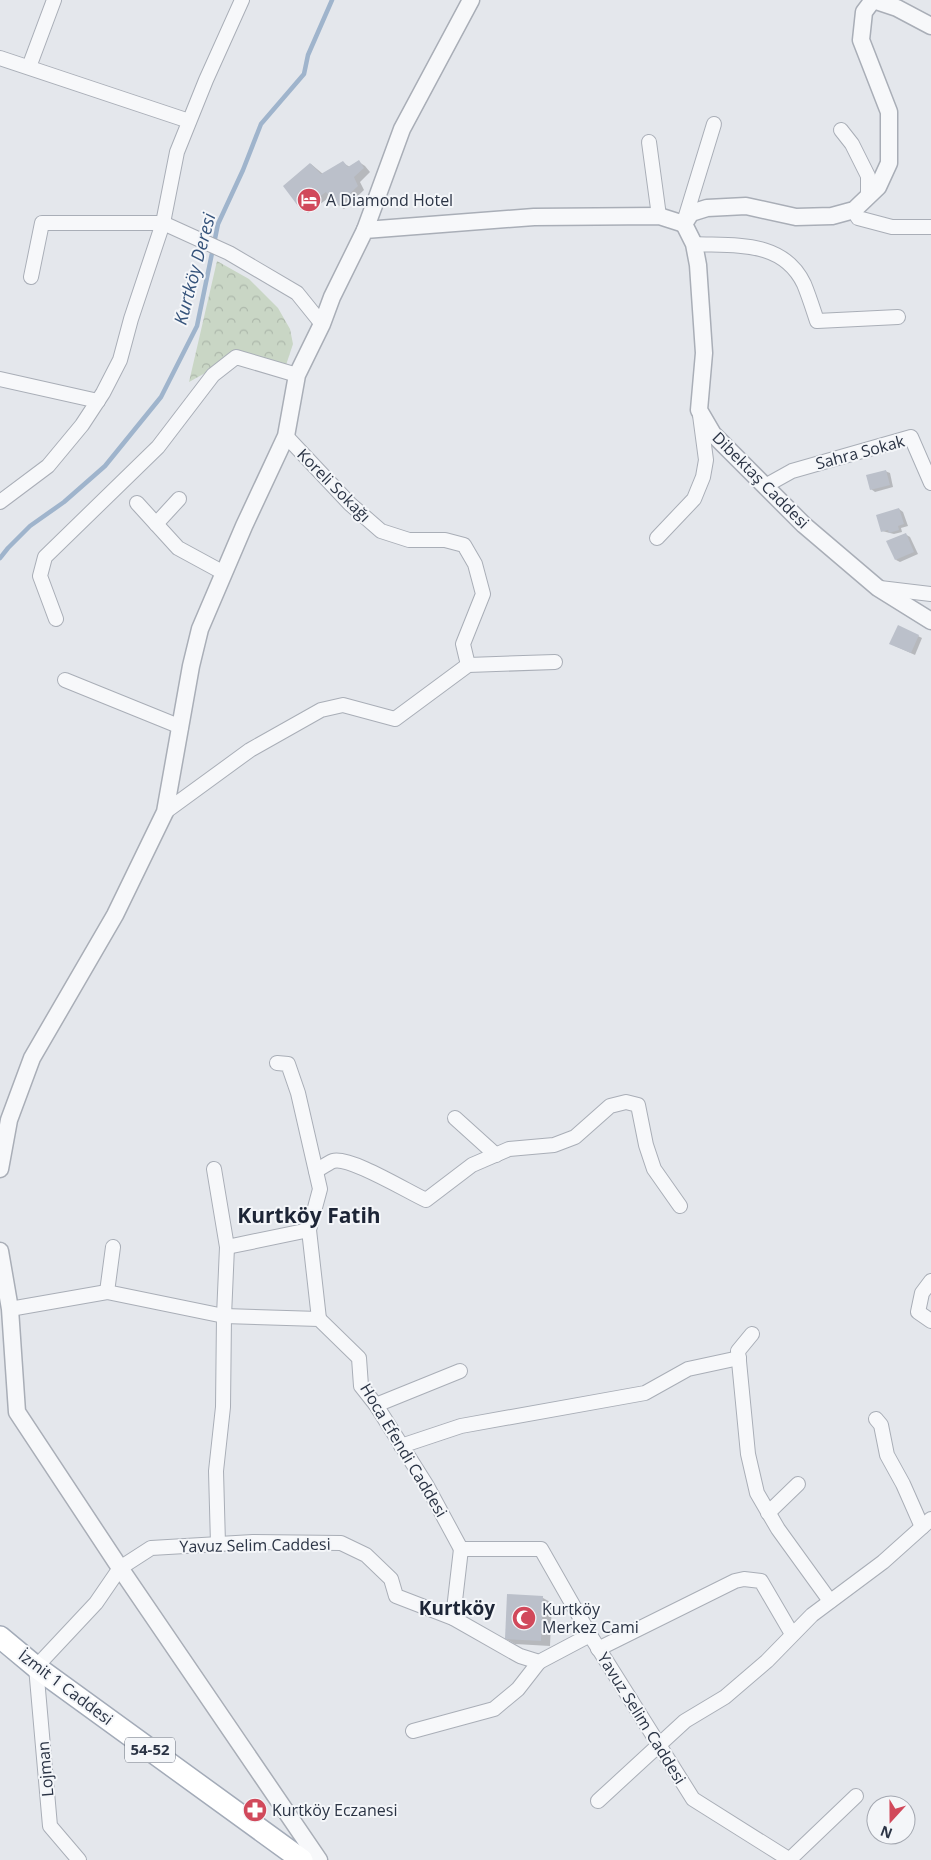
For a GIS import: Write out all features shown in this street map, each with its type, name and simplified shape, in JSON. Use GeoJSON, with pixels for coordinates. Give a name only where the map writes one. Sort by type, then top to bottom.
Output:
{"type":"FeatureCollection","features":[{"type":"Feature","properties":{"kind":"main road","name":"İzmit 1 Caddesi"},"geometry":{"type":"LineString","coordinates":[[0,1637],[36,1667],[302,1860]]}},
{"type":"Feature","properties":{"kind":"street"},"geometry":{"type":"LineString","coordinates":[[29,67],[54,0]]}},
{"type":"Feature","properties":{"kind":"street"},"geometry":{"type":"LineString","coordinates":[[0,502],[48,466],[82,425],[98,401],[120,360],[131,319],[162,223],[177,152],[206,80],[242,0]]}},
{"type":"Feature","properties":{"kind":"street"},"geometry":{"type":"LineString","coordinates":[[0,1170],[9,1120],[32,1058],[115,915],[166,812],[191,666],[200,628],[286,436],[297,375],[322,324],[332,296],[365,230],[402,129],[471,0]]}},
{"type":"Feature","properties":{"kind":"street"},"geometry":{"type":"LineString","coordinates":[[684,224],[691,213],[707,208],[746,206],[796,217],[832,216],[854,210],[878,187],[889,163],[888,112],[861,40],[864,12],[873,0],[897,8],[931,26]]}},
{"type":"Feature","properties":{"kind":"street"},"geometry":{"type":"LineString","coordinates":[[0,58],[189,121]]}},
{"type":"Feature","properties":{"kind":"street"},"geometry":{"type":"LineString","coordinates":[[657,538],[694,499],[703,477],[706,460],[699,410],[704,353],[698,266],[694,244],[684,224],[714,124]]}},
{"type":"Feature","properties":{"kind":"street"},"geometry":{"type":"LineString","coordinates":[[840,130],[852,144],[868,176],[868,197]]}},
{"type":"Feature","properties":{"kind":"street"},"geometry":{"type":"LineString","coordinates":[[649,142],[659,216]]}},
{"type":"Feature","properties":{"kind":"street"},"geometry":{"type":"LineString","coordinates":[[854,210],[858,218],[892,227],[931,226]]}},
{"type":"Feature","properties":{"kind":"street"},"geometry":{"type":"LineString","coordinates":[[365,230],[534,217],[659,216],[684,224]]}},
{"type":"Feature","properties":{"kind":"street"},"geometry":{"type":"LineString","coordinates":[[31,277],[42,223],[162,223],[194,239],[229,253],[297,293],[322,324]]}},
{"type":"Feature","properties":{"kind":"street"},"geometry":{"type":"LineString","coordinates":[[694,244],[757,247],[784,258],[803,283],[817,321],[898,317]]}},
{"type":"Feature","properties":{"kind":"street"},"geometry":{"type":"LineString","coordinates":[[56,620],[40,576],[45,557],[158,447],[214,375],[236,357],[297,375]]}},
{"type":"Feature","properties":{"kind":"street"},"geometry":{"type":"LineString","coordinates":[[0,379],[98,401]]}},
{"type":"Feature","properties":{"kind":"street","name":"Dibektaş Caddesi"},"geometry":{"type":"LineString","coordinates":[[699,410],[713,434],[804,525],[878,588],[931,621]]}},
{"type":"Feature","properties":{"kind":"street","name":"Koreli Sokağı"},"geometry":{"type":"LineString","coordinates":[[286,436],[350,504],[381,530],[409,540],[445,540],[464,545],[475,564],[483,594],[463,644],[468,665]]}},
{"type":"Feature","properties":{"kind":"street","name":"Sahra Sokak"},"geometry":{"type":"LineString","coordinates":[[765,486],[792,471],[910,437],[931,484]]}},
{"type":"Feature","properties":{"kind":"street"},"geometry":{"type":"LineString","coordinates":[[156,524],[179,499]]}},
{"type":"Feature","properties":{"kind":"street"},"geometry":{"type":"LineString","coordinates":[[137,503],[178,548],[224,573]]}},
{"type":"Feature","properties":{"kind":"street"},"geometry":{"type":"LineString","coordinates":[[878,588],[931,594]]}},
{"type":"Feature","properties":{"kind":"street"},"geometry":{"type":"LineString","coordinates":[[166,812],[250,750],[321,710],[343,705],[395,719],[468,665],[555,662]]}},
{"type":"Feature","properties":{"kind":"street"},"geometry":{"type":"LineString","coordinates":[[65,680],[181,727]]}},
{"type":"Feature","properties":{"kind":"street"},"geometry":{"type":"LineString","coordinates":[[10,1309],[107,1292],[224,1316],[319,1318],[309,1230],[320,1189],[298,1093],[288,1064],[277,1062]]}},
{"type":"Feature","properties":{"kind":"street"},"geometry":{"type":"LineString","coordinates":[[316,1171],[334,1160],[350,1162],[426,1200],[472,1165],[509,1149],[554,1145],[574,1137],[610,1106],[626,1102],[638,1105],[646,1145],[654,1169],[680,1206]]}},
{"type":"Feature","properties":{"kind":"street"},"geometry":{"type":"LineString","coordinates":[[455,1118],[496,1155]]}},
{"type":"Feature","properties":{"kind":"street"},"geometry":{"type":"LineString","coordinates":[[214,1169],[227,1248],[223,1407],[216,1471],[218,1544]]}},
{"type":"Feature","properties":{"kind":"street"},"geometry":{"type":"LineString","coordinates":[[227,1248],[309,1230]]}},
{"type":"Feature","properties":{"kind":"street"},"geometry":{"type":"LineString","coordinates":[[107,1292],[113,1247]]}},
{"type":"Feature","properties":{"kind":"street"},"geometry":{"type":"LineString","coordinates":[[0,1251],[10,1309],[17,1412],[120,1568],[319,1860]]}},
{"type":"Feature","properties":{"kind":"street"},"geometry":{"type":"LineString","coordinates":[[931,1282],[922,1293],[918,1312],[931,1321]]}},
{"type":"Feature","properties":{"kind":"street","name":"Hoca Efendi Caddesi"},"geometry":{"type":"LineString","coordinates":[[319,1318],[359,1358],[361,1386],[376,1405],[427,1486],[462,1549]]}},
{"type":"Feature","properties":{"kind":"street"},"geometry":{"type":"LineString","coordinates":[[752,1334],[738,1352],[738,1358],[748,1454],[757,1493],[768,1513],[830,1601]]}},
{"type":"Feature","properties":{"kind":"street"},"geometry":{"type":"LineString","coordinates":[[401,1446],[461,1426],[645,1393],[688,1369],[738,1358]]}},
{"type":"Feature","properties":{"kind":"street"},"geometry":{"type":"LineString","coordinates":[[376,1405],[460,1371]]}},
{"type":"Feature","properties":{"kind":"street"},"geometry":{"type":"LineString","coordinates":[[598,1801],[684,1721],[725,1697],[767,1660],[812,1615],[883,1562],[926,1523],[887,1455],[880,1425],[876,1419]]}},
{"type":"Feature","properties":{"kind":"street"},"geometry":{"type":"LineString","coordinates":[[768,1513],[798,1484]]}},
{"type":"Feature","properties":{"kind":"street","name":"Yavuz Selim Caddesi"},"geometry":{"type":"LineString","coordinates":[[36,1667],[96,1603],[120,1568],[151,1548],[253,1542],[341,1543],[366,1555],[391,1580],[396,1596],[453,1618],[520,1656],[539,1662],[590,1635],[693,1799],[790,1860]]}},
{"type":"Feature","properties":{"kind":"street"},"geometry":{"type":"LineString","coordinates":[[453,1618],[462,1549],[541,1549],[590,1635]]}},
{"type":"Feature","properties":{"kind":"street"},"geometry":{"type":"LineString","coordinates":[[598,1649],[734,1581],[744,1579],[760,1581],[792,1634]]}},
{"type":"Feature","properties":{"kind":"street"},"geometry":{"type":"LineString","coordinates":[[413,1731],[494,1709],[518,1689],[539,1662]]}},
{"type":"Feature","properties":{"kind":"street","name":"Lojman"},"geometry":{"type":"LineString","coordinates":[[36,1667],[50,1826],[79,1860]]}},
{"type":"Feature","properties":{"kind":"street"},"geometry":{"type":"LineString","coordinates":[[790,1860],[856,1796]]}},
{"type":"Feature","properties":{"kind":"green space"},"geometry":{"type":"Polygon","coordinates":[[[217,261],[249,279],[278,308],[290,329],[293,344],[285,368],[225,362],[189,382],[217,261]]]}},
{"type":"Feature","properties":{"kind":"building"},"geometry":{"type":"Polygon","coordinates":[[[359,160],[364,168],[354,177],[358,186],[337,206],[326,192],[301,210],[283,186],[310,163],[321,174],[343,161],[348,167],[359,160]]]}},
{"type":"Feature","properties":{"kind":"building"},"geometry":{"type":"Polygon","coordinates":[[[886,470],[890,485],[870,490],[866,475],[886,470]]]}},
{"type":"Feature","properties":{"kind":"building"},"geometry":{"type":"Polygon","coordinates":[[[899,508],[904,524],[898,526],[899,530],[889,533],[888,530],[881,532],[876,515],[899,508]]]}},
{"type":"Feature","properties":{"kind":"building"},"geometry":{"type":"Polygon","coordinates":[[[906,533],[914,552],[895,560],[886,541],[906,533]]]}},
{"type":"Feature","properties":{"kind":"building"},"geometry":{"type":"Polygon","coordinates":[[[898,625],[919,635],[911,653],[889,644],[898,625]]]}},
{"type":"Feature","properties":{"kind":"building","name":"Kurtköy Merkez Cami"},"geometry":{"type":"Polygon","coordinates":[[[507,1594],[543,1596],[541,1641],[505,1639],[507,1594]]]}},
{"type":"Feature","properties":{"kind":"waterway","name":"Kurtköy Deresi"},"geometry":{"type":"LineString","coordinates":[[0,558],[30,526],[64,502],[105,466],[161,397],[197,326],[218,224],[243,170],[261,124],[304,74],[308,55],[332,0]]}},
{"type":"Feature","properties":{"kind":"place","name":"A Diamond Hotel"},"geometry":{"type":"Point","coordinates":[309,200]}},
{"type":"Feature","properties":{"kind":"place","name":"Kurtköy Merkez Cami"},"geometry":{"type":"Point","coordinates":[524,1618]}},
{"type":"Feature","properties":{"kind":"place","name":"Kurtköy Eczanesi"},"geometry":{"type":"Point","coordinates":[255,1810]}},
{"type":"Feature","properties":{"kind":"district","name":"Kurtköy Fatih"},"geometry":{"type":"Point","coordinates":[309,1216]}},
{"type":"Feature","properties":{"kind":"district","name":"Kurtköy"},"geometry":{"type":"Point","coordinates":[457,1608]}}]}
